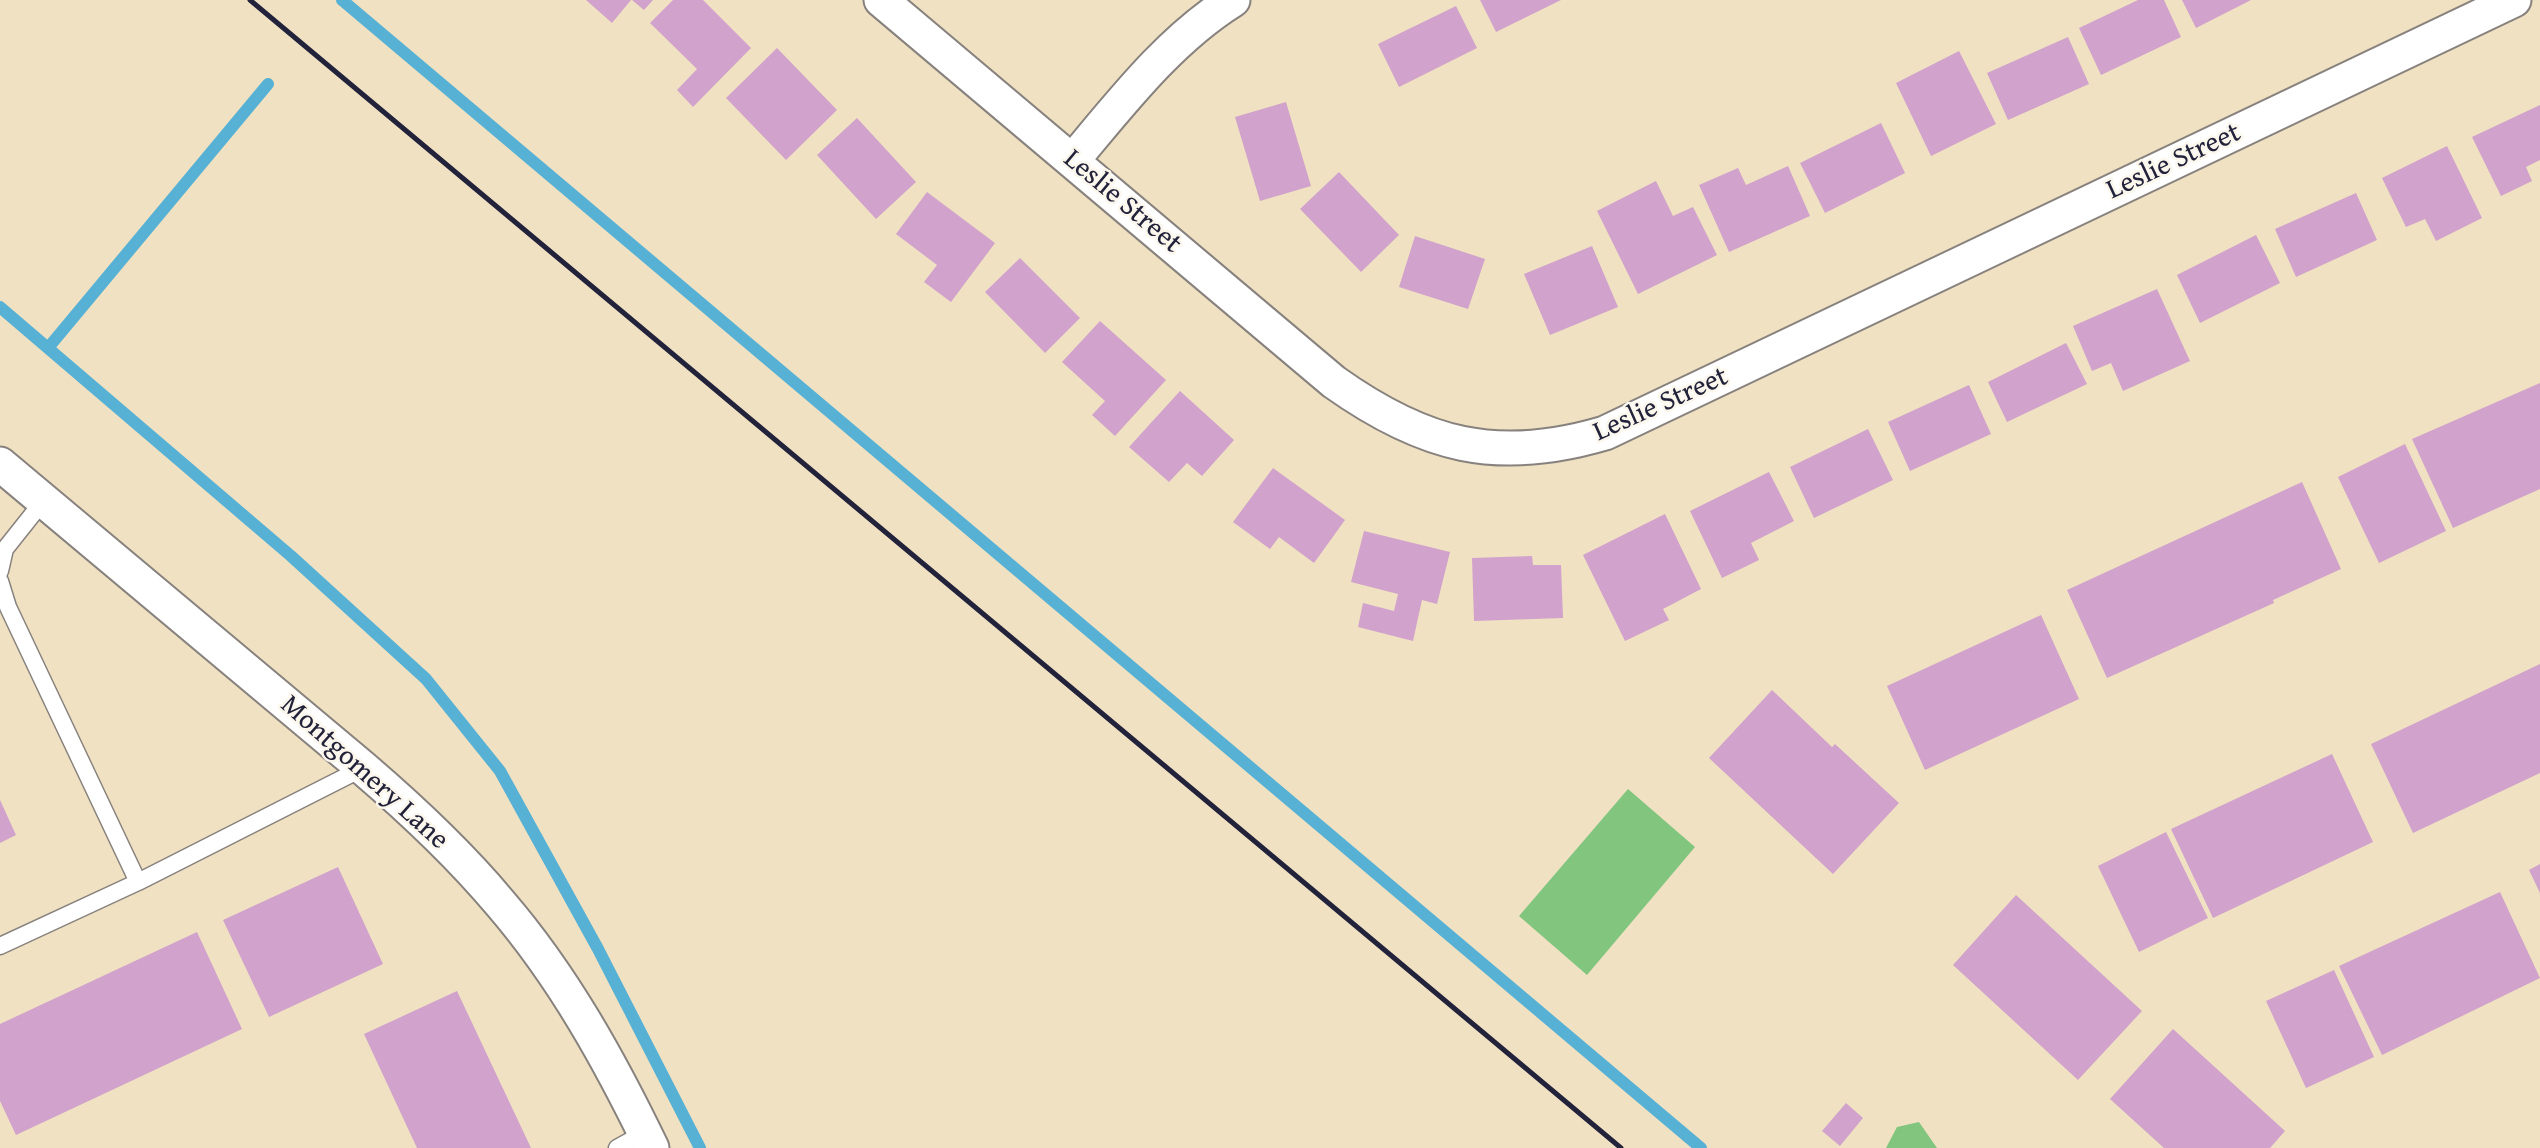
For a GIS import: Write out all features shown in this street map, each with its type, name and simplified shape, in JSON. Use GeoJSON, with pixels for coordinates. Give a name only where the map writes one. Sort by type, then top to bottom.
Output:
{"type":"FeatureCollection","features":[{"type":"Feature","properties":{"kind":"street","name":"Leslie Street"},"geometry":{"type":"LineString","coordinates":[[881,0],[1334,382],[1368,406],[1432,437],[1467,446],[1532,447],[1570,444],[1605,433],[2514,0]]}},
{"type":"Feature","properties":{"kind":"street"},"geometry":{"type":"LineString","coordinates":[[1073,160],[1126,97],[1188,33],[1233,0]]}},
{"type":"Feature","properties":{"kind":"street","name":"Montgomery Lane"},"geometry":{"type":"LineString","coordinates":[[0,464],[408,806],[452,851],[509,913],[584,1020],[615,1072],[638,1143]]}},
{"type":"Feature","properties":{"kind":"lane"},"geometry":{"type":"LineString","coordinates":[[0,571],[5,549],[44,500]]}},
{"type":"Feature","properties":{"kind":"lane"},"geometry":{"type":"LineString","coordinates":[[0,582],[8,607],[138,882]]}},
{"type":"Feature","properties":{"kind":"lane"},"geometry":{"type":"LineString","coordinates":[[0,946],[138,882],[363,768]]}},
{"type":"Feature","properties":{"kind":"green space"},"geometry":{"type":"Polygon","coordinates":[[[1628,789],[1695,847],[1587,975],[1519,916],[1628,789]]]}},
{"type":"Feature","properties":{"kind":"green space"},"geometry":{"type":"Polygon","coordinates":[[[1919,1122],[1937,1148],[1886,1148],[1897,1127],[1919,1122]]]}},
{"type":"Feature","properties":{"kind":"building"},"geometry":{"type":"Polygon","coordinates":[[[586,0],[631,0],[612,23],[586,0]]]}},
{"type":"Feature","properties":{"kind":"building"},"geometry":{"type":"Polygon","coordinates":[[[632,0],[653,0],[644,10],[632,0]]]}},
{"type":"Feature","properties":{"kind":"building"},"geometry":{"type":"Polygon","coordinates":[[[673,0],[703,0],[751,48],[693,107],[677,90],[697,69],[650,23],[673,0]]]}},
{"type":"Feature","properties":{"kind":"building"},"geometry":{"type":"Polygon","coordinates":[[[1480,0],[1561,0],[1496,32],[1480,0]]]}},
{"type":"Feature","properties":{"kind":"building"},"geometry":{"type":"Polygon","coordinates":[[[2138,0],[2164,0],[2181,37],[2101,75],[2079,28],[2138,0]]]}},
{"type":"Feature","properties":{"kind":"building"},"geometry":{"type":"Polygon","coordinates":[[[2182,0],[2251,0],[2196,28],[2182,0]]]}},
{"type":"Feature","properties":{"kind":"building"},"geometry":{"type":"Polygon","coordinates":[[[1456,6],[1477,48],[1399,87],[1378,44],[1456,6]]]}},
{"type":"Feature","properties":{"kind":"building"},"geometry":{"type":"Polygon","coordinates":[[[2068,37],[2089,84],[2008,120],[1987,73],[2068,37]]]}},
{"type":"Feature","properties":{"kind":"building"},"geometry":{"type":"Polygon","coordinates":[[[777,48],[837,110],[786,160],[726,98],[777,48]]]}},
{"type":"Feature","properties":{"kind":"building"},"geometry":{"type":"Polygon","coordinates":[[[1959,51],[1996,124],[1931,156],[1896,83],[1959,51]]]}},
{"type":"Feature","properties":{"kind":"building"},"geometry":{"type":"Polygon","coordinates":[[[1286,102],[1311,186],[1260,201],[1235,117],[1286,102]]]}},
{"type":"Feature","properties":{"kind":"building"},"geometry":{"type":"Polygon","coordinates":[[[2540,105],[2540,160],[2526,167],[2532,181],[2501,196],[2472,137],[2540,105]]]}},
{"type":"Feature","properties":{"kind":"building"},"geometry":{"type":"Polygon","coordinates":[[[857,118],[916,182],[876,219],[817,155],[857,118]]]}},
{"type":"Feature","properties":{"kind":"building"},"geometry":{"type":"Polygon","coordinates":[[[1881,123],[1905,173],[1825,213],[1800,163],[1881,123]]]}},
{"type":"Feature","properties":{"kind":"building"},"geometry":{"type":"Polygon","coordinates":[[[2447,146],[2482,218],[2436,241],[2425,219],[2406,227],[2382,178],[2447,146]]]}},
{"type":"Feature","properties":{"kind":"building"},"geometry":{"type":"Polygon","coordinates":[[[1788,166],[1810,216],[1729,252],[1699,185],[1738,168],[1746,185],[1788,166]]]}},
{"type":"Feature","properties":{"kind":"building"},"geometry":{"type":"Polygon","coordinates":[[[1339,172],[1399,235],[1361,272],[1300,209],[1339,172]]]}},
{"type":"Feature","properties":{"kind":"building"},"geometry":{"type":"Polygon","coordinates":[[[1656,181],[1673,216],[1693,207],[1717,255],[1638,294],[1597,211],[1656,181]]]}},
{"type":"Feature","properties":{"kind":"building"},"geometry":{"type":"Polygon","coordinates":[[[927,192],[995,243],[951,302],[924,282],[937,265],[896,234],[927,192]]]}},
{"type":"Feature","properties":{"kind":"building"},"geometry":{"type":"Polygon","coordinates":[[[2356,193],[2377,240],[2296,277],[2275,229],[2356,193]]]}},
{"type":"Feature","properties":{"kind":"building"},"geometry":{"type":"Polygon","coordinates":[[[2256,235],[2280,283],[2200,323],[2177,275],[2256,235]]]}},
{"type":"Feature","properties":{"kind":"building"},"geometry":{"type":"Polygon","coordinates":[[[1415,236],[1485,259],[1468,309],[1399,287],[1415,236]]]}},
{"type":"Feature","properties":{"kind":"building"},"geometry":{"type":"Polygon","coordinates":[[[1592,246],[1618,307],[1550,335],[1524,274],[1592,246]]]}},
{"type":"Feature","properties":{"kind":"building"},"geometry":{"type":"Polygon","coordinates":[[[1020,258],[1080,318],[1045,353],[985,292],[1020,258]]]}},
{"type":"Feature","properties":{"kind":"building"},"geometry":{"type":"Polygon","coordinates":[[[2157,289],[2190,361],[2123,391],[2111,363],[2092,371],[2073,326],[2157,289]]]}},
{"type":"Feature","properties":{"kind":"building"},"geometry":{"type":"Polygon","coordinates":[[[1100,321],[1166,380],[1115,436],[1092,415],[1105,401],[1062,362],[1100,321]]]}},
{"type":"Feature","properties":{"kind":"building"},"geometry":{"type":"Polygon","coordinates":[[[2066,343],[2087,384],[2007,422],[1988,382],[2066,343]]]}},
{"type":"Feature","properties":{"kind":"building"},"geometry":{"type":"Polygon","coordinates":[[[2540,383],[2540,489],[2453,528],[2412,439],[2540,383]]]}},
{"type":"Feature","properties":{"kind":"building"},"geometry":{"type":"Polygon","coordinates":[[[1969,385],[1991,434],[1910,471],[1888,422],[1969,385]]]}},
{"type":"Feature","properties":{"kind":"building"},"geometry":{"type":"Polygon","coordinates":[[[1180,391],[1234,440],[1202,476],[1187,463],[1169,482],[1129,447],[1180,391]]]}},
{"type":"Feature","properties":{"kind":"building"},"geometry":{"type":"Polygon","coordinates":[[[1868,429],[1893,480],[1814,518],[1790,467],[1868,429]]]}},
{"type":"Feature","properties":{"kind":"building"},"geometry":{"type":"Polygon","coordinates":[[[2405,444],[2446,531],[2379,563],[2338,477],[2405,444]]]}},
{"type":"Feature","properties":{"kind":"building"},"geometry":{"type":"Polygon","coordinates":[[[1273,468],[1345,520],[1314,563],[1279,537],[1270,549],[1233,522],[1273,468]]]}},
{"type":"Feature","properties":{"kind":"building"},"geometry":{"type":"Polygon","coordinates":[[[1769,472],[1794,521],[1751,543],[1759,560],[1722,578],[1690,511],[1769,472]]]}},
{"type":"Feature","properties":{"kind":"building"},"geometry":{"type":"Polygon","coordinates":[[[2302,482],[2341,569],[2273,600],[2274,603],[2107,678],[2067,590],[2302,482]]]}},
{"type":"Feature","properties":{"kind":"building"},"geometry":{"type":"Polygon","coordinates":[[[1665,514],[1701,589],[1663,609],[1669,620],[1625,641],[1583,555],[1665,514]]]}},
{"type":"Feature","properties":{"kind":"building"},"geometry":{"type":"Polygon","coordinates":[[[1364,531],[1450,552],[1437,604],[1422,600],[1413,641],[1358,627],[1363,603],[1394,611],[1398,594],[1351,582],[1364,531]]]}},
{"type":"Feature","properties":{"kind":"building"},"geometry":{"type":"Polygon","coordinates":[[[1532,556],[1533,565],[1561,565],[1563,618],[1474,621],[1472,558],[1532,556]]]}},
{"type":"Feature","properties":{"kind":"building"},"geometry":{"type":"Polygon","coordinates":[[[2041,615],[2079,699],[1925,770],[1887,686],[2041,615]]]}},
{"type":"Feature","properties":{"kind":"building"},"geometry":{"type":"Polygon","coordinates":[[[2540,664],[2540,773],[2413,833],[2371,744],[2540,664]]]}},
{"type":"Feature","properties":{"kind":"building"},"geometry":{"type":"Polygon","coordinates":[[[1772,690],[1832,747],[1835,744],[1899,803],[1833,874],[1709,758],[1772,690]]]}},
{"type":"Feature","properties":{"kind":"building"},"geometry":{"type":"Polygon","coordinates":[[[2332,754],[2373,842],[2213,918],[2171,829],[2332,754]]]}},
{"type":"Feature","properties":{"kind":"building"},"geometry":{"type":"Polygon","coordinates":[[[0,800],[16,835],[0,843],[0,800]]]}},
{"type":"Feature","properties":{"kind":"building"},"geometry":{"type":"Polygon","coordinates":[[[2166,832],[2208,918],[2139,952],[2098,866],[2166,832]]]}},
{"type":"Feature","properties":{"kind":"building"},"geometry":{"type":"Polygon","coordinates":[[[2540,864],[2540,893],[2529,870],[2540,864]]]}},
{"type":"Feature","properties":{"kind":"building"},"geometry":{"type":"Polygon","coordinates":[[[338,867],[383,964],[269,1017],[223,920],[338,867]]]}},
{"type":"Feature","properties":{"kind":"building"},"geometry":{"type":"Polygon","coordinates":[[[2500,892],[2540,978],[2382,1055],[2339,966],[2500,892]]]}},
{"type":"Feature","properties":{"kind":"building"},"geometry":{"type":"Polygon","coordinates":[[[2016,895],[2142,1011],[2078,1080],[1953,965],[2016,895]]]}},
{"type":"Feature","properties":{"kind":"building"},"geometry":{"type":"Polygon","coordinates":[[[197,932],[242,1029],[16,1135],[0,1101],[0,1024],[197,932]]]}},
{"type":"Feature","properties":{"kind":"building"},"geometry":{"type":"Polygon","coordinates":[[[2334,970],[2374,1057],[2306,1088],[2266,1001],[2334,970]]]}},
{"type":"Feature","properties":{"kind":"building"},"geometry":{"type":"Polygon","coordinates":[[[457,991],[531,1148],[417,1148],[364,1034],[457,991]]]}},
{"type":"Feature","properties":{"kind":"building"},"geometry":{"type":"Polygon","coordinates":[[[2173,1029],[2285,1131],[2270,1148],[2164,1148],[2110,1099],[2173,1029]]]}},
{"type":"Feature","properties":{"kind":"building"},"geometry":{"type":"Polygon","coordinates":[[[1846,1103],[1863,1118],[1840,1146],[1822,1131],[1846,1103]]]}},
{"type":"Feature","properties":{"kind":"waterway"},"geometry":{"type":"LineString","coordinates":[[342,0],[1701,1148]]}},
{"type":"Feature","properties":{"kind":"waterway"},"geometry":{"type":"LineString","coordinates":[[48,348],[268,84]]}},
{"type":"Feature","properties":{"kind":"waterway"},"geometry":{"type":"LineString","coordinates":[[0,307],[291,556],[426,679],[500,771],[598,949],[700,1148]]}},
{"type":"Feature","properties":{"kind":"railway"},"geometry":{"type":"LineString","coordinates":[[250,0],[1621,1148]]}}]}
